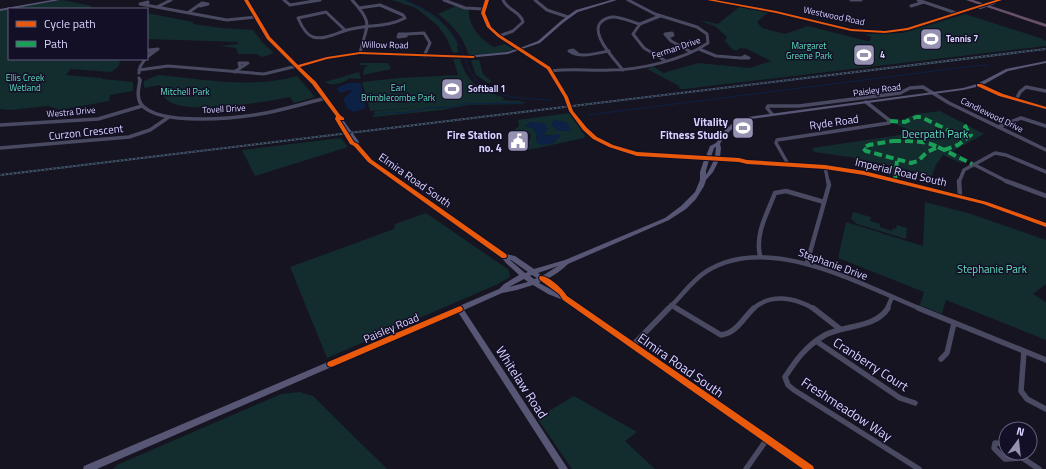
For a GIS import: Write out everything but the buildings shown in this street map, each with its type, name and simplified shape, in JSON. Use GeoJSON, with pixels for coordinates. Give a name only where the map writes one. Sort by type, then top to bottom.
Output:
{"type":"FeatureCollection","features":[{"type":"Feature","properties":{"kind":"highway"},"geometry":{"type":"LineString","coordinates":[[968,0],[1046,26]]}},
{"type":"Feature","properties":{"kind":"highway"},"geometry":{"type":"LineString","coordinates":[[977,0],[1046,23]]}},
{"type":"Feature","properties":{"kind":"street"},"geometry":{"type":"LineString","coordinates":[[12,8],[58,0]]}},
{"type":"Feature","properties":{"kind":"street"},"geometry":{"type":"LineString","coordinates":[[157,7],[172,0]]}},
{"type":"Feature","properties":{"kind":"street","name":"Elmira Road South"},"geometry":{"type":"LineString","coordinates":[[246,0],[268,38],[297,66],[326,98],[338,116],[337,119],[347,136],[370,161],[504,256],[508,262],[556,297],[565,298]]}},
{"type":"Feature","properties":{"kind":"street"},"geometry":{"type":"LineString","coordinates":[[284,0],[287,4],[292,5],[320,0]]}},
{"type":"Feature","properties":{"kind":"street"},"geometry":{"type":"LineString","coordinates":[[352,0],[367,18],[367,33],[360,53]]}},
{"type":"Feature","properties":{"kind":"street"},"geometry":{"type":"LineString","coordinates":[[444,0],[465,8],[483,9]]}},
{"type":"Feature","properties":{"kind":"street"},"geometry":{"type":"LineString","coordinates":[[449,2],[454,0]]}},
{"type":"Feature","properties":{"kind":"street"},"geometry":{"type":"LineString","coordinates":[[487,0],[483,9],[486,23],[498,36],[543,63],[551,71]]}},
{"type":"Feature","properties":{"kind":"street"},"geometry":{"type":"LineString","coordinates":[[498,36],[513,31],[523,22],[522,18],[505,5],[504,0]]}},
{"type":"Feature","properties":{"kind":"street"},"geometry":{"type":"LineString","coordinates":[[535,0],[547,10],[568,17]]}},
{"type":"Feature","properties":{"kind":"street","name":"Willow Road"},"geometry":{"type":"LineString","coordinates":[[139,70],[168,66],[264,74],[327,58],[360,53],[424,56],[488,56],[521,50],[545,39],[568,17],[588,7],[615,0]]}},
{"type":"Feature","properties":{"kind":"street","name":"Ferman Drive"},"geometry":{"type":"LineString","coordinates":[[551,71],[563,69],[622,70],[639,68],[699,50],[707,45],[709,40],[705,32],[691,25],[660,16],[628,0]]}},
{"type":"Feature","properties":{"kind":"street","name":"Westwood Road"},"geometry":{"type":"LineString","coordinates":[[709,0],[782,13],[844,28],[870,32],[892,32],[906,30],[1000,0]]}},
{"type":"Feature","properties":{"kind":"street"},"geometry":{"type":"LineString","coordinates":[[851,0],[861,0]]}},
{"type":"Feature","properties":{"kind":"street"},"geometry":{"type":"LineString","coordinates":[[918,0],[956,13]]}},
{"type":"Feature","properties":{"kind":"street"},"geometry":{"type":"LineString","coordinates":[[911,6],[924,2]]}},
{"type":"Feature","properties":{"kind":"street"},"geometry":{"type":"LineString","coordinates":[[147,5],[227,20],[256,17]]}},
{"type":"Feature","properties":{"kind":"street"},"geometry":{"type":"LineString","coordinates":[[345,30],[326,12],[298,18],[312,37],[318,37],[345,30],[402,20],[405,17],[380,5],[360,8]]}},
{"type":"Feature","properties":{"kind":"street"},"geometry":{"type":"LineString","coordinates":[[189,12],[200,6]]}},
{"type":"Feature","properties":{"kind":"street"},"geometry":{"type":"LineString","coordinates":[[660,16],[639,24],[633,32],[635,39],[644,48],[664,60]]}},
{"type":"Feature","properties":{"kind":"street"},"geometry":{"type":"LineString","coordinates":[[622,70],[598,38],[598,32],[602,24],[611,17],[639,24]]}},
{"type":"Feature","properties":{"kind":"street"},"geometry":{"type":"LineString","coordinates":[[407,34],[424,33],[430,43],[424,56]]}},
{"type":"Feature","properties":{"kind":"street"},"geometry":{"type":"LineString","coordinates":[[668,36],[675,43],[691,52]]}},
{"type":"Feature","properties":{"kind":"street"},"geometry":{"type":"LineString","coordinates":[[699,50],[716,56],[740,59]]}},
{"type":"Feature","properties":{"kind":"street"},"geometry":{"type":"LineString","coordinates":[[578,54],[609,51]]}},
{"type":"Feature","properties":{"kind":"street"},"geometry":{"type":"LineString","coordinates":[[148,56],[151,53]]}},
{"type":"Feature","properties":{"kind":"street"},"geometry":{"type":"LineString","coordinates":[[142,106],[139,100],[139,88],[137,87],[140,65],[144,60]]}},
{"type":"Feature","properties":{"kind":"street","name":"Paisley Road"},"geometry":{"type":"LineString","coordinates":[[704,179],[703,173],[712,147],[718,144],[724,134],[734,125],[750,118],[963,89],[978,84],[1007,70],[1046,62]]}},
{"type":"Feature","properties":{"kind":"street"},"geometry":{"type":"LineString","coordinates":[[234,72],[240,67]]}},
{"type":"Feature","properties":{"kind":"street","name":"Imperial Road South"},"geometry":{"type":"LineString","coordinates":[[551,71],[566,97],[571,110],[585,129],[599,143],[608,148],[635,157],[788,164],[825,167],[873,174],[960,196],[1003,209],[1046,225]]}},
{"type":"Feature","properties":{"kind":"street"},"geometry":{"type":"LineString","coordinates":[[978,84],[1016,100],[1046,108]]}},
{"type":"Feature","properties":{"kind":"street","name":"Candlewood Drive"},"geometry":{"type":"LineString","coordinates":[[772,114],[767,108],[768,106],[798,106],[900,93],[915,87],[923,88],[949,103],[1046,150]]}},
{"type":"Feature","properties":{"kind":"street"},"geometry":{"type":"LineString","coordinates":[[1016,100],[1020,92],[1026,88],[1046,91]]}},
{"type":"Feature","properties":{"kind":"street","name":"Tovell Drive"},"geometry":{"type":"LineString","coordinates":[[142,106],[154,114],[190,119],[257,115],[326,98]]}},
{"type":"Feature","properties":{"kind":"street","name":"Ryde Road"},"geometry":{"type":"LineString","coordinates":[[788,164],[776,143],[777,140],[889,123],[889,120],[866,102]]}},
{"type":"Feature","properties":{"kind":"street","name":"Westra Drive"},"geometry":{"type":"LineString","coordinates":[[0,125],[86,120],[116,115],[142,106]]}},
{"type":"Feature","properties":{"kind":"street","name":"Curzon Crescent"},"geometry":{"type":"LineString","coordinates":[[0,148],[129,137],[150,130],[169,117]]}},
{"type":"Feature","properties":{"kind":"street"},"geometry":{"type":"LineString","coordinates":[[998,127],[1021,118],[1046,126]]}},
{"type":"Feature","properties":{"kind":"street","name":"Paisley Road"},"geometry":{"type":"LineString","coordinates":[[501,291],[506,285],[555,264],[566,262],[667,219],[691,201],[704,179],[709,176],[720,149],[718,144]]}},
{"type":"Feature","properties":{"kind":"street"},"geometry":{"type":"LineString","coordinates":[[960,196],[959,181],[964,170],[995,153],[999,153],[1046,172]]}},
{"type":"Feature","properties":{"kind":"street"},"geometry":{"type":"LineString","coordinates":[[973,164],[1017,186],[1046,196]]}},
{"type":"Feature","properties":{"kind":"street"},"geometry":{"type":"LineString","coordinates":[[806,263],[829,185],[825,167]]}},
{"type":"Feature","properties":{"kind":"street"},"geometry":{"type":"LineString","coordinates":[[760,256],[757,247],[758,237],[776,193],[786,191],[824,202]]}},
{"type":"Feature","properties":{"kind":"street","name":"Elmira Road South"},"geometry":{"type":"LineString","coordinates":[[504,256],[513,258],[542,278],[561,292],[565,298],[810,469]]}},
{"type":"Feature","properties":{"kind":"street","name":"Stephanie Drive"},"geometry":{"type":"LineString","coordinates":[[633,345],[697,280],[711,269],[727,261],[760,256],[806,263],[1046,360]]}},
{"type":"Feature","properties":{"kind":"street","name":"Paisley Road"},"geometry":{"type":"LineString","coordinates":[[87,469],[501,291],[510,290],[542,278],[562,268],[566,262]]}},
{"type":"Feature","properties":{"kind":"street","name":"Freshmeadow Way"},"geometry":{"type":"LineString","coordinates":[[892,297],[887,310],[876,320],[840,329],[816,341],[800,354],[785,374],[788,385],[919,469]]}},
{"type":"Feature","properties":{"kind":"street"},"geometry":{"type":"LineString","coordinates":[[672,305],[720,335],[727,335],[732,332],[754,307],[763,302],[777,299],[791,300],[812,307],[822,312],[840,329]]}},
{"type":"Feature","properties":{"kind":"street","name":"Whitelaw Road"},"geometry":{"type":"LineString","coordinates":[[460,309],[564,469]]}},
{"type":"Feature","properties":{"kind":"street"},"geometry":{"type":"LineString","coordinates":[[941,359],[947,354],[954,323]]}},
{"type":"Feature","properties":{"kind":"street","name":"Cranberry Court"},"geometry":{"type":"LineString","coordinates":[[816,341],[900,398],[916,403]]}},
{"type":"Feature","properties":{"kind":"street"},"geometry":{"type":"LineString","coordinates":[[1024,351],[1021,392],[1027,399],[1046,409]]}},
{"type":"Feature","properties":{"kind":"street"},"geometry":{"type":"LineString","coordinates":[[746,469],[767,439]]}},
{"type":"Feature","properties":{"kind":"street"},"geometry":{"type":"LineString","coordinates":[[998,442],[995,443],[994,448],[998,455]]}},
{"type":"Feature","properties":{"kind":"street"},"geometry":{"type":"LineString","coordinates":[[1026,461],[1039,469]]}},
{"type":"Feature","properties":{"kind":"green space","name":"Ellis Creek Wetland"},"geometry":{"type":"Polygon","coordinates":[[[62,0],[92,6],[90,8],[12,8],[62,0]]]}},
{"type":"Feature","properties":{"kind":"green space"},"geometry":{"type":"Polygon","coordinates":[[[392,0],[404,0],[425,9],[424,11],[433,14],[453,35],[458,45],[457,47],[459,52],[453,53],[446,37],[437,25],[416,8],[392,0]]]}},
{"type":"Feature","properties":{"kind":"green space"},"geometry":{"type":"Polygon","coordinates":[[[456,6],[469,10],[469,16],[473,27],[476,32],[489,44],[494,47],[505,44],[514,49],[502,53],[469,56],[464,43],[457,32],[438,14],[456,6]]]}},
{"type":"Feature","properties":{"kind":"green space","name":"Margaret Greene Park"},"geometry":{"type":"Polygon","coordinates":[[[739,7],[768,12],[757,22],[762,28],[785,34],[808,26],[867,41],[870,41],[871,37],[865,34],[903,33],[965,14],[1040,38],[1046,41],[1046,46],[684,89],[680,89],[679,86],[647,69],[653,66],[663,73],[698,63],[750,68],[771,61],[747,49],[740,48],[736,51],[732,49],[725,41],[727,37],[716,27],[699,20],[718,24],[739,7]]]}},
{"type":"Feature","properties":{"kind":"green space","name":"Ellis Creek Wetland"},"geometry":{"type":"Polygon","coordinates":[[[8,9],[8,60],[120,60],[119,66],[111,72],[71,69],[66,75],[133,82],[133,91],[110,95],[109,101],[60,110],[48,106],[10,110],[0,109],[0,10],[8,9]]]}},
{"type":"Feature","properties":{"kind":"green space"},"geometry":{"type":"Polygon","coordinates":[[[148,13],[193,22],[193,24],[253,30],[262,42],[274,53],[263,57],[256,54],[238,54],[236,48],[220,46],[238,44],[238,42],[148,39],[148,13]]]}},
{"type":"Feature","properties":{"kind":"green space","name":"Earl Brimblecombe Park"},"geometry":{"type":"Polygon","coordinates":[[[453,59],[460,59],[467,75],[482,89],[505,98],[501,100],[520,101],[526,103],[468,105],[442,110],[373,117],[375,111],[423,107],[370,111],[362,82],[399,78],[458,75],[453,59]]]}},
{"type":"Feature","properties":{"kind":"green space"},"geometry":{"type":"Polygon","coordinates":[[[479,60],[483,74],[492,82],[488,83],[476,75],[471,61],[479,60]]]}},
{"type":"Feature","properties":{"kind":"green space"},"geometry":{"type":"Polygon","coordinates":[[[361,63],[388,63],[391,69],[363,75],[364,68],[368,65],[359,65],[361,63]]]}},
{"type":"Feature","properties":{"kind":"green space"},"geometry":{"type":"Polygon","coordinates":[[[359,72],[361,79],[347,78],[349,79],[334,84],[325,82],[359,72]]]}},
{"type":"Feature","properties":{"kind":"green space","name":"Mitchell Park"},"geometry":{"type":"Polygon","coordinates":[[[158,75],[228,82],[263,82],[297,76],[315,97],[294,103],[290,97],[264,102],[228,106],[192,107],[178,105],[168,101],[162,94],[160,85],[144,88],[144,81],[158,75]]]}},
{"type":"Feature","properties":{"kind":"green space","name":"Deerpath Park"},"geometry":{"type":"Polygon","coordinates":[[[940,111],[984,134],[953,151],[968,160],[961,163],[943,155],[936,165],[932,176],[900,168],[899,177],[892,175],[893,166],[814,152],[812,148],[900,135],[910,131],[894,123],[893,120],[901,120],[916,114],[940,111]]]}},
{"type":"Feature","properties":{"kind":"green space"},"geometry":{"type":"Polygon","coordinates":[[[569,113],[585,136],[584,138],[528,150],[526,148],[531,136],[530,133],[516,132],[515,129],[519,126],[518,120],[569,113]],[[525,126],[533,128],[537,135],[536,139],[552,144],[560,136],[546,135],[544,133],[548,128],[525,126]]]}},
{"type":"Feature","properties":{"kind":"green space"},"geometry":{"type":"Polygon","coordinates":[[[341,138],[348,147],[255,176],[242,150],[341,138]]]}},
{"type":"Feature","properties":{"kind":"green space","name":"Stephanie Park"},"geometry":{"type":"Polygon","coordinates":[[[925,202],[968,213],[1046,240],[1046,284],[1033,294],[1046,302],[1046,340],[946,300],[942,314],[920,305],[924,292],[838,258],[846,222],[923,246],[925,202]]]}},
{"type":"Feature","properties":{"kind":"green space"},"geometry":{"type":"Polygon","coordinates":[[[853,212],[871,217],[870,221],[880,224],[880,227],[892,231],[893,228],[896,229],[897,225],[907,228],[906,239],[857,224],[851,219],[853,212]]]}},
{"type":"Feature","properties":{"kind":"green space"},"geometry":{"type":"Polygon","coordinates":[[[426,213],[509,270],[510,277],[498,284],[327,358],[290,267],[394,229],[395,224],[426,213]]]}},
{"type":"Feature","properties":{"kind":"green space"},"geometry":{"type":"Polygon","coordinates":[[[300,392],[313,396],[387,469],[113,469],[117,465],[281,394],[300,392]]]}},
{"type":"Feature","properties":{"kind":"green space"},"geometry":{"type":"Polygon","coordinates":[[[574,396],[637,432],[625,441],[655,469],[572,469],[537,418],[574,396]]]}},
{"type":"Feature","properties":{"kind":"water"},"geometry":{"type":"Polygon","coordinates":[[[349,83],[361,83],[366,108],[354,112],[347,108],[343,99],[352,91],[350,90],[340,93],[336,88],[349,83]]]}},
{"type":"Feature","properties":{"kind":"water"},"geometry":{"type":"Polygon","coordinates":[[[554,120],[566,122],[572,131],[558,131],[551,125],[554,120]]]}},
{"type":"Feature","properties":{"kind":"water"},"geometry":{"type":"Polygon","coordinates":[[[530,122],[544,123],[548,129],[544,133],[547,136],[558,134],[561,135],[552,144],[539,145],[536,142],[537,135],[533,128],[524,126],[530,122]]]}},
{"type":"Feature","properties":{"kind":"waterway"},"geometry":{"type":"LineString","coordinates":[[405,0],[424,9],[440,20],[453,35],[463,53]]}},
{"type":"Feature","properties":{"kind":"waterway"},"geometry":{"type":"LineString","coordinates":[[465,59],[471,72],[479,82],[489,89],[512,97],[552,100]]}},
{"type":"Feature","properties":{"kind":"waterway"},"geometry":{"type":"LineString","coordinates":[[588,115],[982,65],[988,66]]}},
{"type":"Feature","properties":{"kind":"waterway"},"geometry":{"type":"LineString","coordinates":[[373,115],[392,112],[404,113],[427,108],[451,107],[463,104],[522,103]]}},
{"type":"Feature","properties":{"kind":"railway"},"geometry":{"type":"LineString","coordinates":[[0,175],[1046,49]]}},
{"type":"Feature","properties":{"kind":"marked path"},"geometry":{"type":"LineString","coordinates":[[890,121],[905,122],[916,117],[921,117],[966,139]]}},
{"type":"Feature","properties":{"kind":"marked path"},"geometry":{"type":"LineString","coordinates":[[944,150],[958,145],[971,135],[965,127],[968,125]]}},
{"type":"Feature","properties":{"kind":"marked path"},"geometry":{"type":"LineString","coordinates":[[938,147],[936,148],[930,150],[927,152],[917,162],[911,163],[898,161],[872,151],[866,151],[863,148],[869,145],[893,141],[914,141],[932,144],[972,164]]}},
{"type":"Feature","properties":{"kind":"marked path"},"geometry":{"type":"LineString","coordinates":[[895,180],[897,161]]}},
{"type":"Feature","properties":{"kind":"cycle path"},"geometry":{"type":"LineString","coordinates":[[246,0],[268,38],[314,83],[338,116],[342,119]]}},
{"type":"Feature","properties":{"kind":"cycle path"},"geometry":{"type":"LineString","coordinates":[[487,0],[483,13],[489,27],[499,36],[549,68],[566,97],[571,111],[585,129],[595,138],[611,146],[637,154],[825,167],[864,173],[985,203],[1046,225]]}},
{"type":"Feature","properties":{"kind":"cycle path"},"geometry":{"type":"LineString","coordinates":[[709,0],[776,12],[851,30],[885,32],[907,29],[1000,0]]}},
{"type":"Feature","properties":{"kind":"cycle path"},"geometry":{"type":"LineString","coordinates":[[297,66],[327,58],[360,53],[473,57]]}},
{"type":"Feature","properties":{"kind":"cycle path"},"geometry":{"type":"LineString","coordinates":[[979,85],[1001,95],[1046,108]]}},
{"type":"Feature","properties":{"kind":"cycle path"},"geometry":{"type":"LineString","coordinates":[[338,116],[337,119],[352,143],[356,145],[370,161],[504,256]]}},
{"type":"Feature","properties":{"kind":"cycle path"},"geometry":{"type":"LineString","coordinates":[[542,278],[561,292],[565,298],[810,469]]}},
{"type":"Feature","properties":{"kind":"cycle path"},"geometry":{"type":"LineString","coordinates":[[331,364],[460,309]]}},
{"type":"Feature","properties":{"kind":"place","name":"Tennis 7"},"geometry":{"type":"Point","coordinates":[931,39]}},
{"type":"Feature","properties":{"kind":"place","name":"4"},"geometry":{"type":"Point","coordinates":[864,55]}},
{"type":"Feature","properties":{"kind":"place","name":"Softball 1"},"geometry":{"type":"Point","coordinates":[452,89]}},
{"type":"Feature","properties":{"kind":"place","name":"Vitality Fitness Studio"},"geometry":{"type":"Point","coordinates":[743,128]}},
{"type":"Feature","properties":{"kind":"place","name":"Fire Station no. 4"},"geometry":{"type":"Point","coordinates":[518,141]}}]}
